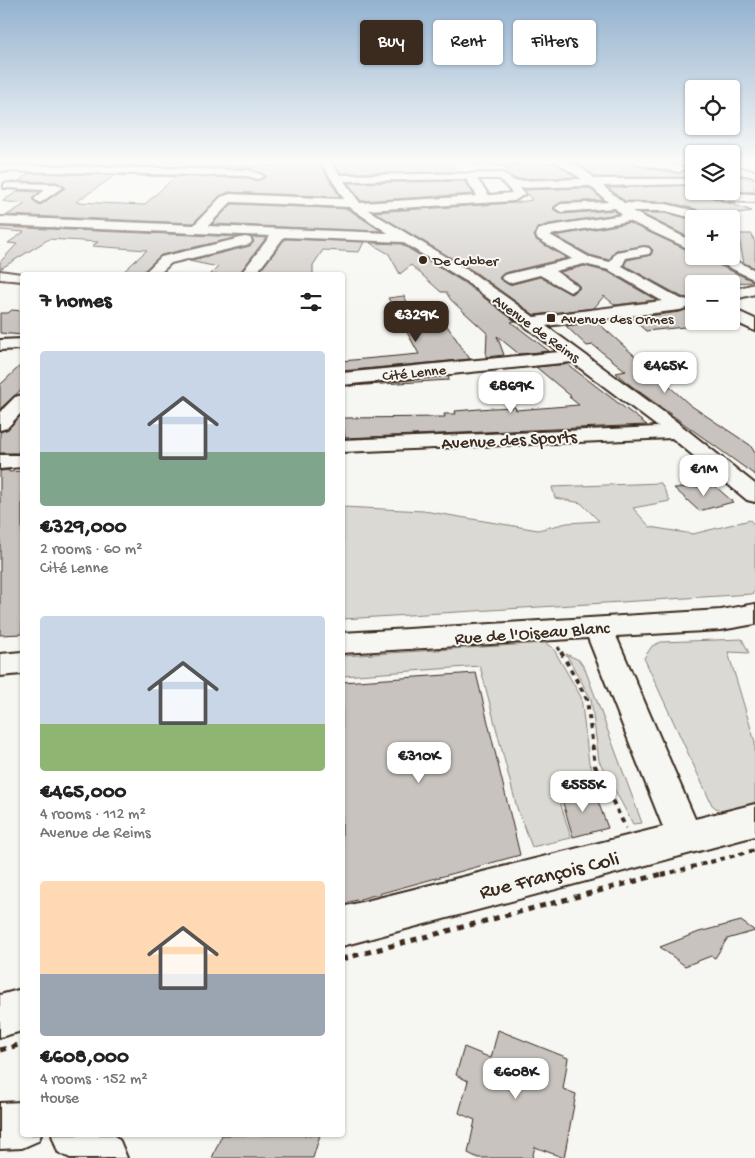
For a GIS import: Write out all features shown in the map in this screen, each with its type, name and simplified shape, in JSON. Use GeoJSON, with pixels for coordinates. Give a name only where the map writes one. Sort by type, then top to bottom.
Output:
{"type":"FeatureCollection","features":[{"type":"Feature","properties":{"kind":"street"},"geometry":{"type":"LineString","coordinates":[[197,230],[211,215]]}},
{"type":"Feature","properties":{"kind":"street"},"geometry":{"type":"LineString","coordinates":[[345,218],[349,215]]}},
{"type":"Feature","properties":{"kind":"street","name":"Avenue de Reims"},"geometry":{"type":"LineString","coordinates":[[368,215],[457,269],[676,432],[755,495]]}},
{"type":"Feature","properties":{"kind":"street"},"geometry":{"type":"LineString","coordinates":[[597,215],[543,233],[545,239],[584,260],[614,268],[685,302]]}},
{"type":"Feature","properties":{"kind":"street"},"geometry":{"type":"LineString","coordinates":[[633,215],[649,226],[671,222],[685,234]]}},
{"type":"Feature","properties":{"kind":"street"},"geometry":{"type":"LineString","coordinates":[[0,221],[406,238]]}},
{"type":"Feature","properties":{"kind":"street"},"geometry":{"type":"LineString","coordinates":[[152,272],[163,262],[327,222]]}},
{"type":"Feature","properties":{"kind":"street"},"geometry":{"type":"LineString","coordinates":[[249,272],[281,234]]}},
{"type":"Feature","properties":{"kind":"street"},"geometry":{"type":"LineString","coordinates":[[614,268],[621,255],[644,251]]}},
{"type":"Feature","properties":{"kind":"street"},"geometry":{"type":"LineString","coordinates":[[509,278],[544,271],[548,267],[584,260]]}},
{"type":"Feature","properties":{"kind":"street"},"geometry":{"type":"LineString","coordinates":[[725,265],[754,286]]}},
{"type":"Feature","properties":{"kind":"street"},"geometry":{"type":"LineString","coordinates":[[544,271],[570,287]]}},
{"type":"Feature","properties":{"kind":"street"},"geometry":{"type":"LineString","coordinates":[[0,275],[20,277]]}},
{"type":"Feature","properties":{"kind":"street"},"geometry":{"type":"LineString","coordinates":[[740,291],[754,286]]}},
{"type":"Feature","properties":{"kind":"street"},"geometry":{"type":"LineString","coordinates":[[530,324],[685,303]]}},
{"type":"Feature","properties":{"kind":"street"},"geometry":{"type":"LineString","coordinates":[[0,345],[20,344]]}},
{"type":"Feature","properties":{"kind":"street","name":"Cité Lenne"},"geometry":{"type":"LineString","coordinates":[[345,379],[574,356]]}},
{"type":"Feature","properties":{"kind":"street"},"geometry":{"type":"LineString","coordinates":[[0,424],[20,403]]}},
{"type":"Feature","properties":{"kind":"street","name":"Avenue des Sports"},"geometry":{"type":"LineString","coordinates":[[345,446],[676,432]]}},
{"type":"Feature","properties":{"kind":"street"},"geometry":{"type":"LineString","coordinates":[[0,462],[20,461]]}},
{"type":"Feature","properties":{"kind":"street","name":"Rue de l'Oiseau Blanc"},"geometry":{"type":"LineString","coordinates":[[345,644],[721,620],[755,614]]}},
{"type":"Feature","properties":{"kind":"street","name":"Rue de l'Oiseau Blanc"},"geometry":{"type":"LineString","coordinates":[[721,620],[755,622]]}},
{"type":"Feature","properties":{"kind":"street"},"geometry":{"type":"LineString","coordinates":[[598,628],[685,838]]}},
{"type":"Feature","properties":{"kind":"street"},"geometry":{"type":"LineString","coordinates":[[0,665],[20,663]]}},
{"type":"Feature","properties":{"kind":"street","name":"Rue François Coli"},"geometry":{"type":"LineString","coordinates":[[345,926],[755,820]]}},
{"type":"Feature","properties":{"kind":"street"},"geometry":{"type":"LineString","coordinates":[[0,1016],[20,1011]]}},
{"type":"Feature","properties":{"kind":"street"},"geometry":{"type":"LineString","coordinates":[[0,1126],[20,1124]]}},
{"type":"Feature","properties":{"kind":"street"},"geometry":{"type":"LineString","coordinates":[[80,1137],[103,1158]]}},
{"type":"Feature","properties":{"kind":"path"},"geometry":{"type":"LineString","coordinates":[[555,642],[587,699],[595,766],[639,850]]}},
{"type":"Feature","properties":{"kind":"path"},"geometry":{"type":"LineString","coordinates":[[345,958],[755,850]]}},
{"type":"Feature","properties":{"kind":"path"},"geometry":{"type":"LineString","coordinates":[[0,1050],[20,1045]]}},
{"type":"Feature","properties":{"kind":"shaded area"},"geometry":{"type":"Polygon","coordinates":[[[661,483],[670,501],[633,508],[650,527],[693,534],[750,520],[755,526],[755,591],[752,594],[345,619],[345,507],[424,511],[538,530],[567,523],[599,521],[581,503],[555,498],[552,487],[661,483]]]}},
{"type":"Feature","properties":{"kind":"shaded area"},"geometry":{"type":"Polygon","coordinates":[[[742,639],[749,653],[728,652],[755,742],[755,807],[725,815],[712,805],[644,658],[652,646],[661,642],[742,639]]]}},
{"type":"Feature","properties":{"kind":"shaded area"},"geometry":{"type":"Polygon","coordinates":[[[545,643],[553,648],[581,697],[589,763],[602,788],[557,792],[571,838],[532,847],[517,808],[480,666],[345,676],[345,656],[545,643]]]}},
{"type":"Feature","properties":{"kind":"shaded area"},"geometry":{"type":"Polygon","coordinates":[[[566,654],[579,660],[585,669],[642,823],[633,824],[599,761],[591,699],[566,654]]]}},
{"type":"Feature","properties":{"kind":"building"},"geometry":{"type":"Polygon","coordinates":[[[8,215],[201,215],[193,223],[8,215]]]}},
{"type":"Feature","properties":{"kind":"building"},"geometry":{"type":"Polygon","coordinates":[[[221,215],[357,215],[381,231],[212,224],[221,215]]]}},
{"type":"Feature","properties":{"kind":"building"},"geometry":{"type":"Polygon","coordinates":[[[379,215],[611,215],[549,224],[537,228],[534,235],[536,240],[567,258],[504,273],[499,278],[509,285],[540,277],[571,294],[579,289],[579,286],[560,272],[584,266],[608,272],[656,300],[615,305],[604,296],[594,308],[534,315],[475,272],[379,215]]]}},
{"type":"Feature","properties":{"kind":"building"},"geometry":{"type":"Polygon","coordinates":[[[644,215],[676,215],[685,217],[685,236],[644,215]]]}},
{"type":"Feature","properties":{"kind":"building"},"geometry":{"type":"Polygon","coordinates":[[[629,223],[685,249],[685,265],[718,265],[740,275],[685,275],[685,298],[682,297],[624,265],[627,260],[651,255],[653,250],[649,246],[616,250],[609,260],[590,255],[555,236],[629,223]]]}},
{"type":"Feature","properties":{"kind":"building"},"geometry":{"type":"Polygon","coordinates":[[[0,227],[239,237],[161,255],[143,272],[123,272],[147,250],[92,246],[98,242],[49,239],[0,269],[0,262],[17,244],[8,243],[24,232],[0,230],[0,227]]]}},
{"type":"Feature","properties":{"kind":"building"},"geometry":{"type":"Polygon","coordinates":[[[740,234],[752,234],[755,243],[755,268],[744,263],[740,234]]]}},
{"type":"Feature","properties":{"kind":"building"},"geometry":{"type":"Polygon","coordinates":[[[252,237],[266,238],[240,272],[213,272],[218,267],[189,261],[250,246],[254,242],[252,237]]]}},
{"type":"Feature","properties":{"kind":"building"},"geometry":{"type":"Polygon","coordinates":[[[285,239],[364,242],[359,252],[323,250],[313,265],[313,272],[259,272],[285,239]]]}},
{"type":"Feature","properties":{"kind":"building"},"geometry":{"type":"Polygon","coordinates":[[[370,243],[401,244],[463,282],[515,321],[511,322],[549,351],[519,354],[497,336],[504,355],[486,357],[487,333],[451,300],[446,292],[441,292],[411,265],[400,274],[389,254],[370,243]]]}},
{"type":"Feature","properties":{"kind":"building"},"geometry":{"type":"Polygon","coordinates":[[[740,275],[755,282],[740,282],[740,275]]]}},
{"type":"Feature","properties":{"kind":"building"},"geometry":{"type":"Polygon","coordinates":[[[404,296],[419,325],[445,323],[470,359],[345,371],[345,361],[419,354],[388,298],[404,296]]]}},
{"type":"Feature","properties":{"kind":"building"},"geometry":{"type":"Polygon","coordinates":[[[12,310],[20,311],[20,335],[0,333],[0,313],[8,313],[12,310]]]}},
{"type":"Feature","properties":{"kind":"building"},"geometry":{"type":"Polygon","coordinates":[[[685,310],[685,327],[646,331],[631,318],[685,310]]]}},
{"type":"Feature","properties":{"kind":"building"},"geometry":{"type":"Polygon","coordinates":[[[597,322],[690,405],[750,445],[755,453],[755,475],[626,382],[616,373],[626,371],[593,345],[587,346],[566,326],[597,322]]]}},
{"type":"Feature","properties":{"kind":"building"},"geometry":{"type":"Polygon","coordinates":[[[567,364],[647,425],[345,438],[345,418],[445,417],[444,414],[456,414],[455,411],[515,407],[516,410],[579,405],[536,367],[567,364]]]}},
{"type":"Feature","properties":{"kind":"building"},"geometry":{"type":"Polygon","coordinates":[[[20,366],[20,391],[0,409],[0,385],[20,366]]]}},
{"type":"Feature","properties":{"kind":"building"},"geometry":{"type":"Polygon","coordinates":[[[448,376],[449,380],[349,386],[448,376]]]}},
{"type":"Feature","properties":{"kind":"building"},"geometry":{"type":"Polygon","coordinates":[[[20,416],[20,448],[18,453],[0,453],[0,432],[8,429],[20,416]]]}},
{"type":"Feature","properties":{"kind":"building"},"geometry":{"type":"Polygon","coordinates":[[[0,471],[20,471],[20,634],[0,635],[0,471]]]}},
{"type":"Feature","properties":{"kind":"building"},"geometry":{"type":"Polygon","coordinates":[[[715,486],[733,502],[699,511],[674,488],[715,486]]]}},
{"type":"Feature","properties":{"kind":"building"},"geometry":{"type":"Polygon","coordinates":[[[476,673],[520,855],[345,903],[345,682],[476,673]]]}},
{"type":"Feature","properties":{"kind":"building"},"geometry":{"type":"Polygon","coordinates":[[[594,791],[608,828],[573,837],[560,793],[594,791]]]}},
{"type":"Feature","properties":{"kind":"building"},"geometry":{"type":"Polygon","coordinates":[[[741,921],[755,931],[727,939],[715,958],[711,956],[685,966],[660,947],[699,932],[741,921]]]}},
{"type":"Feature","properties":{"kind":"building"},"geometry":{"type":"Polygon","coordinates":[[[498,1030],[568,1058],[563,1089],[576,1094],[564,1158],[535,1147],[532,1158],[478,1158],[468,1153],[475,1120],[459,1113],[468,1081],[456,1075],[464,1047],[491,1058],[498,1030]]]}},
{"type":"Feature","properties":{"kind":"building"},"geometry":{"type":"Polygon","coordinates":[[[221,1137],[319,1137],[313,1158],[212,1158],[221,1137]]]}},
{"type":"Feature","properties":{"kind":"place","name":"De Cubber"},"geometry":{"type":"Point","coordinates":[423,260]}},
{"type":"Feature","properties":{"kind":"place","name":"Avenue des Ormes"},"geometry":{"type":"Point","coordinates":[551,318]}}]}
